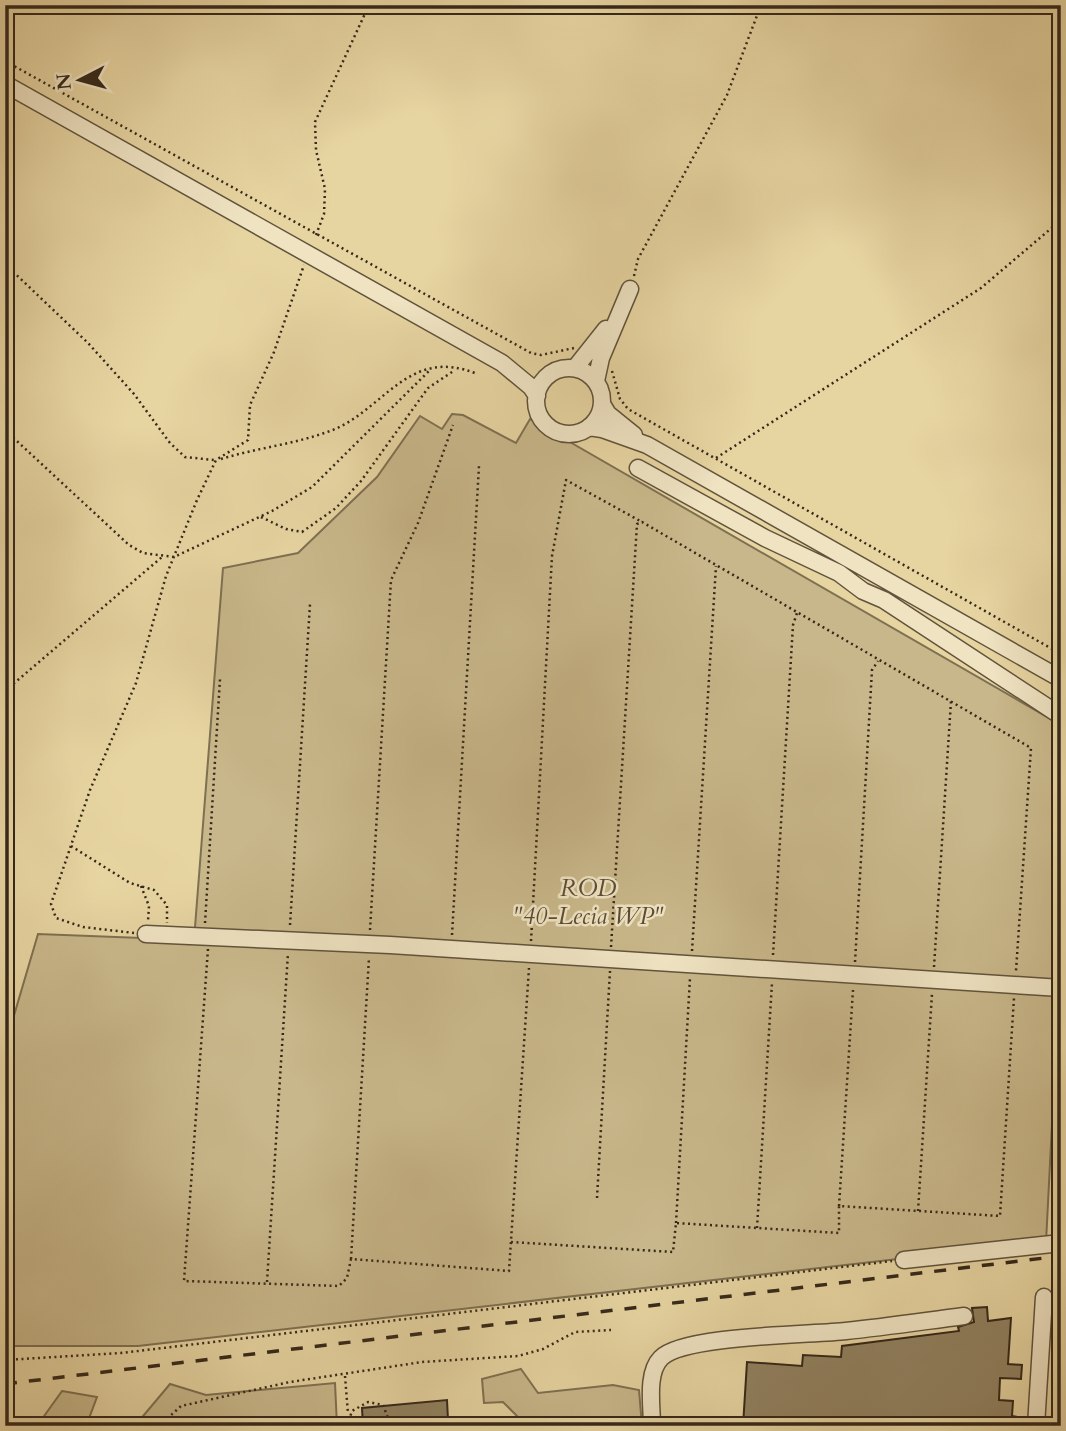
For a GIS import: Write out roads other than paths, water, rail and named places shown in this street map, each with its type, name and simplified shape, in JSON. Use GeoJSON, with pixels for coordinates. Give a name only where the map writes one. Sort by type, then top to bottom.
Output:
{"type":"FeatureCollection","features":[{"type":"Feature","properties":{"kind":"street"},"geometry":{"type":"LineString","coordinates":[[5,84],[502,363],[531,387],[537,396]]}},
{"type":"Feature","properties":{"kind":"street"},"geometry":{"type":"LineString","coordinates":[[602,404],[597,419],[589,427],[571,434],[550,427],[540,416],[537,396],[540,385],[548,376],[558,370],[575,368],[595,355],[630,289]]}},
{"type":"Feature","properties":{"kind":"street"},"geometry":{"type":"LineString","coordinates":[[595,355],[596,381],[602,404],[608,414],[647,445],[1061,679]]}},
{"type":"Feature","properties":{"kind":"street"},"geometry":{"type":"LineString","coordinates":[[502,363],[548,376]]}},
{"type":"Feature","properties":{"kind":"street"},"geometry":{"type":"LineString","coordinates":[[575,368],[596,381]]}},
{"type":"Feature","properties":{"kind":"street"},"geometry":{"type":"LineString","coordinates":[[589,427],[647,445]]}},
{"type":"Feature","properties":{"kind":"street"},"geometry":{"type":"LineString","coordinates":[[638,468],[765,538],[839,573],[863,592],[884,600],[964,655],[1061,716]]}},
{"type":"Feature","properties":{"kind":"street"},"geometry":{"type":"LineString","coordinates":[[964,655],[977,630]]}},
{"type":"Feature","properties":{"kind":"street"},"geometry":{"type":"LineString","coordinates":[[139,933],[369,944],[1061,988]]}},
{"type":"Feature","properties":{"kind":"street"},"geometry":{"type":"LineString","coordinates":[[904,1260],[1061,1243]]}},
{"type":"Feature","properties":{"kind":"street"},"geometry":{"type":"LineString","coordinates":[[1036,1426],[1044,1297]]}},
{"type":"Feature","properties":{"kind":"street"},"geometry":{"type":"LineString","coordinates":[[652,1426],[654,1368],[660,1359],[675,1350],[750,1336],[843,1332],[964,1317]]}},
{"type":"Feature","properties":{"kind":"railway"},"geometry":{"type":"LineString","coordinates":[[5,1384],[1061,1256]]}},
{"type":"Feature","properties":{"kind":"park label","name":"ROD \"40-Lecia WP\""},"geometry":{"type":"Point","coordinates":[588,902]}}]}
